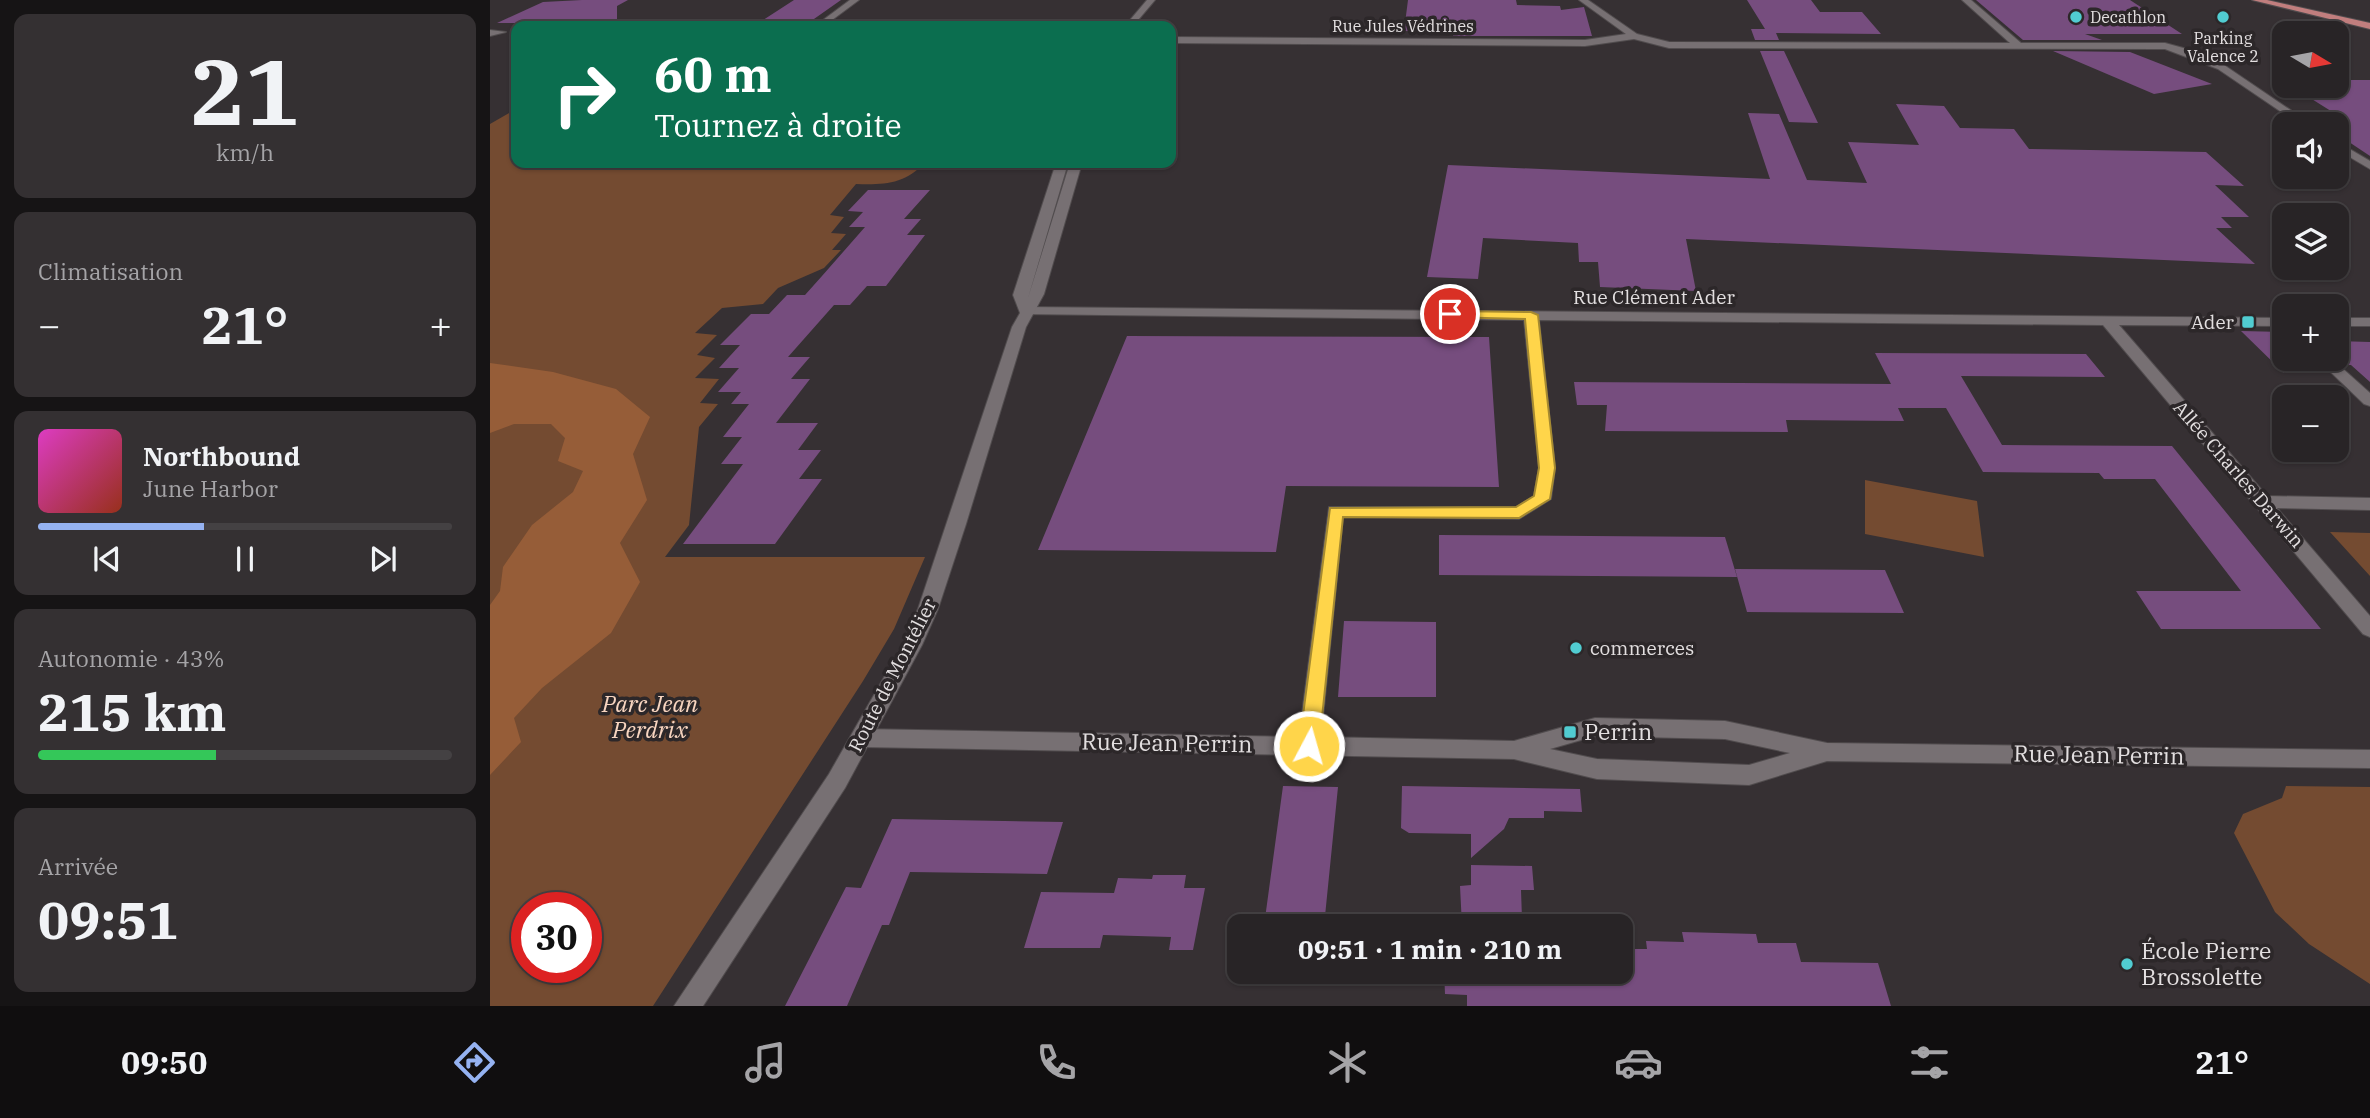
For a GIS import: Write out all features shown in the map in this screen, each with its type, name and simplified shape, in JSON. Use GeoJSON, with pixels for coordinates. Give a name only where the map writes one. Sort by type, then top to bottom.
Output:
{"type":"FeatureCollection","features":[{"type":"Feature","properties":{"kind":"main road"},"geometry":{"type":"LineString","coordinates":[[2256,0],[2370,26]]}},
{"type":"Feature","properties":{"kind":"main road"},"geometry":{"type":"LineString","coordinates":[[2276,0],[2370,21]]}},
{"type":"Feature","properties":{"kind":"street"},"geometry":{"type":"LineString","coordinates":[[826,21],[855,0]]}},
{"type":"Feature","properties":{"kind":"street"},"geometry":{"type":"LineString","coordinates":[[1126,21],[1151,0]]}},
{"type":"Feature","properties":{"kind":"street"},"geometry":{"type":"LineString","coordinates":[[1583,0],[1639,38]]}},
{"type":"Feature","properties":{"kind":"street"},"geometry":{"type":"LineString","coordinates":[[1966,0],[2020,47]]}},
{"type":"Feature","properties":{"kind":"street"},"geometry":{"type":"LineString","coordinates":[[490,33],[502,32]]}},
{"type":"Feature","properties":{"kind":"street","name":"Rue Jules Védrines"},"geometry":{"type":"LineString","coordinates":[[1176,40],[1585,43],[1639,38],[1669,45],[2020,47],[2139,44],[2190,52],[2209,60],[2288,112]]}},
{"type":"Feature","properties":{"kind":"street"},"geometry":{"type":"LineString","coordinates":[[2349,152],[2370,166]]}},
{"type":"Feature","properties":{"kind":"street","name":"Route de Montélier"},"geometry":{"type":"LineString","coordinates":[[1025,311],[1020,295],[1060,168]]}},
{"type":"Feature","properties":{"kind":"street","name":"Route de Montélier"},"geometry":{"type":"LineString","coordinates":[[687,1006],[837,781],[928,609],[1025,311],[1037,293],[1074,168]]}},
{"type":"Feature","properties":{"kind":"street","name":"Rue Clément Ader"},"geometry":{"type":"LineString","coordinates":[[1025,311],[2272,322]]}},
{"type":"Feature","properties":{"kind":"street"},"geometry":{"type":"LineString","coordinates":[[1309,746],[1335,511],[1519,513],[1542,499],[1547,468],[1531,315]]}},
{"type":"Feature","properties":{"kind":"street","name":"Allée Charles Darwin"},"geometry":{"type":"LineString","coordinates":[[2107,320],[2370,629]]}},
{"type":"Feature","properties":{"kind":"street"},"geometry":{"type":"LineString","coordinates":[[2349,322],[2370,323]]}},
{"type":"Feature","properties":{"kind":"street"},"geometry":{"type":"LineString","coordinates":[[2337,371],[2370,401]]}},
{"type":"Feature","properties":{"kind":"street"},"geometry":{"type":"LineString","coordinates":[[2263,502],[2370,504]]}},
{"type":"Feature","properties":{"kind":"street","name":"Rue Jean Perrin"},"geometry":{"type":"LineString","coordinates":[[1514,750],[1595,727],[1725,730],[1827,752],[2370,758]]}},
{"type":"Feature","properties":{"kind":"street","name":"Rue Jean Perrin"},"geometry":{"type":"LineString","coordinates":[[862,738],[1514,750],[1597,769],[1749,775],[1827,752]]}},
{"type":"Feature","properties":{"kind":"green space","name":"Parc Jean Perdrix"},"geometry":{"type":"Polygon","coordinates":[[[511,112],[511,168],[919,168],[893,182],[856,184],[830,215],[844,217],[831,233],[846,234],[832,250],[841,250],[824,268],[778,288],[763,304],[722,308],[695,333],[717,335],[697,355],[715,358],[695,378],[719,379],[700,403],[718,404],[699,427],[689,525],[665,557],[925,557],[894,629],[863,681],[653,1006],[490,1006],[490,124],[511,112]]]}},
{"type":"Feature","properties":{"kind":"green space"},"geometry":{"type":"Polygon","coordinates":[[[1865,480],[1977,501],[1984,557],[1865,534],[1865,480]]]}},
{"type":"Feature","properties":{"kind":"green space"},"geometry":{"type":"Polygon","coordinates":[[[2330,532],[2370,533],[2370,576],[2330,532]]]}},
{"type":"Feature","properties":{"kind":"green space"},"geometry":{"type":"Polygon","coordinates":[[[2286,786],[2370,787],[2370,984],[2309,944],[2275,912],[2234,833],[2243,814],[2282,798],[2286,786]]]}},
{"type":"Feature","properties":{"kind":"shaded area"},"geometry":{"type":"Polygon","coordinates":[[[490,363],[553,372],[616,389],[650,417],[633,454],[647,500],[620,543],[640,582],[611,633],[542,688],[514,718],[521,742],[490,775],[490,605],[500,591],[503,567],[532,525],[573,492],[583,471],[558,461],[565,438],[551,424],[514,424],[490,433],[490,363]]]}},
{"type":"Feature","properties":{"kind":"building"},"geometry":{"type":"Polygon","coordinates":[[[628,0],[617,6],[617,21],[497,23],[543,2],[628,0]]]}},
{"type":"Feature","properties":{"kind":"building"},"geometry":{"type":"Polygon","coordinates":[[[794,0],[841,0],[811,21],[762,21],[794,0]]]}},
{"type":"Feature","properties":{"kind":"building"},"geometry":{"type":"Polygon","coordinates":[[[1408,0],[1516,0],[1517,5],[1560,6],[1561,10],[1584,7],[1592,36],[1453,36],[1453,32],[1404,31],[1408,0]]]}},
{"type":"Feature","properties":{"kind":"building"},"geometry":{"type":"Polygon","coordinates":[[[1747,0],[1811,0],[1820,12],[1862,12],[1881,34],[1776,33],[1779,40],[1755,40],[1751,29],[1765,29],[1747,0]]]}},
{"type":"Feature","properties":{"kind":"building","name":"Decathlon"},"geometry":{"type":"Polygon","coordinates":[[[1976,0],[2130,0],[2182,34],[2085,34],[2102,40],[2023,40],[1976,0]]]}},
{"type":"Feature","properties":{"kind":"building"},"geometry":{"type":"Polygon","coordinates":[[[1760,51],[1784,51],[1818,123],[1789,122],[1760,51]]]}},
{"type":"Feature","properties":{"kind":"building"},"geometry":{"type":"Polygon","coordinates":[[[2053,51],[2130,52],[2212,84],[2154,94],[2053,51]]]}},
{"type":"Feature","properties":{"kind":"building"},"geometry":{"type":"Polygon","coordinates":[[[2349,80],[2370,80],[2370,156],[2349,142],[2349,112],[2332,112],[2310,98],[2349,98],[2349,80]]]}},
{"type":"Feature","properties":{"kind":"building"},"geometry":{"type":"Polygon","coordinates":[[[1896,104],[1944,106],[1960,128],[2014,129],[2029,149],[2206,152],[2244,186],[2215,185],[2249,217],[2221,217],[2232,228],[2216,228],[2255,264],[1686,239],[1696,291],[1600,287],[1598,262],[1579,262],[1578,243],[1483,238],[1478,279],[1427,277],[1448,165],[1770,179],[1748,113],[1779,114],[1807,180],[1867,183],[1848,142],[1919,145],[1896,104]]]}},
{"type":"Feature","properties":{"kind":"building"},"geometry":{"type":"Polygon","coordinates":[[[868,190],[930,190],[904,219],[921,219],[907,235],[925,235],[886,286],[867,286],[850,305],[834,305],[788,357],[810,357],[791,379],[810,379],[776,423],[818,423],[798,450],[821,450],[799,479],[822,479],[775,544],[683,544],[743,464],[721,464],[742,437],[723,437],[749,404],[731,404],[741,392],[718,392],[739,368],[719,368],[740,345],[720,345],[751,314],[769,314],[787,295],[805,295],[865,227],[849,227],[863,212],[848,211],[868,190]]]}},
{"type":"Feature","properties":{"kind":"building"},"geometry":{"type":"Polygon","coordinates":[[[2241,331],[2272,332],[2272,361],[2241,331]]]}},
{"type":"Feature","properties":{"kind":"building"},"geometry":{"type":"Polygon","coordinates":[[[1127,336],[1489,337],[1499,487],[1286,486],[1276,552],[1038,550],[1127,336]]]}},
{"type":"Feature","properties":{"kind":"building"},"geometry":{"type":"Polygon","coordinates":[[[2349,341],[2370,342],[2370,382],[2351,365],[2349,341]]]}},
{"type":"Feature","properties":{"kind":"building"},"geometry":{"type":"Polygon","coordinates":[[[1875,353],[2086,354],[2105,377],[1961,376],[2002,445],[2172,446],[2321,629],[2161,629],[2136,591],[2241,591],[2155,479],[2104,479],[2099,473],[1983,472],[1946,408],[1898,408],[1904,421],[1786,420],[1788,432],[1605,431],[1607,405],[1577,405],[1574,382],[1891,384],[1875,353]]]}},
{"type":"Feature","properties":{"kind":"building"},"geometry":{"type":"Polygon","coordinates":[[[1439,535],[1725,537],[1737,577],[1439,575],[1439,535]]]}},
{"type":"Feature","properties":{"kind":"building"},"geometry":{"type":"Polygon","coordinates":[[[1735,569],[1885,570],[1904,613],[1747,612],[1735,569]]]}},
{"type":"Feature","properties":{"kind":"building"},"geometry":{"type":"Polygon","coordinates":[[[1344,621],[1436,622],[1436,697],[1338,697],[1344,621]]]}},
{"type":"Feature","properties":{"kind":"building"},"geometry":{"type":"Polygon","coordinates":[[[1283,786],[1338,787],[1325,914],[1266,914],[1283,786]]]}},
{"type":"Feature","properties":{"kind":"building"},"geometry":{"type":"Polygon","coordinates":[[[1402,786],[1580,789],[1582,812],[1544,811],[1544,818],[1509,818],[1504,829],[1471,858],[1471,834],[1409,833],[1401,828],[1402,786]]]}},
{"type":"Feature","properties":{"kind":"building"},"geometry":{"type":"Polygon","coordinates":[[[892,819],[1063,822],[1047,874],[910,872],[889,925],[882,925],[847,1006],[785,1006],[846,887],[861,888],[892,819]]]}},
{"type":"Feature","properties":{"kind":"building"},"geometry":{"type":"Polygon","coordinates":[[[1471,865],[1532,866],[1534,890],[1521,890],[1522,914],[1461,914],[1460,886],[1471,885],[1471,865]]]}},
{"type":"Feature","properties":{"kind":"building"},"geometry":{"type":"Polygon","coordinates":[[[1153,875],[1186,875],[1184,888],[1205,888],[1193,950],[1169,950],[1171,937],[1103,935],[1100,948],[1024,948],[1041,892],[1114,893],[1118,878],[1152,879],[1153,875]]]}},
{"type":"Feature","properties":{"kind":"building"},"geometry":{"type":"Polygon","coordinates":[[[1682,932],[1756,934],[1758,943],[1796,943],[1801,962],[1878,963],[1891,1006],[1467,1006],[1467,995],[1445,994],[1445,984],[1633,984],[1633,949],[1647,949],[1646,941],[1684,942],[1682,932]]]}},
{"type":"Feature","properties":{"kind":"place","name":"Decathlon"},"geometry":{"type":"Point","coordinates":[2076,17]}},
{"type":"Feature","properties":{"kind":"place","name":"Parking Valence 2"},"geometry":{"type":"Point","coordinates":[2223,17]}},
{"type":"Feature","properties":{"kind":"place","name":"Ader"},"geometry":{"type":"Point","coordinates":[2248,322]}},
{"type":"Feature","properties":{"kind":"place","name":"commerces"},"geometry":{"type":"Point","coordinates":[1576,648]}},
{"type":"Feature","properties":{"kind":"place","name":"Perrin"},"geometry":{"type":"Point","coordinates":[1570,732]}},
{"type":"Feature","properties":{"kind":"place","name":"École Pierre Brossolette"},"geometry":{"type":"Point","coordinates":[2127,964]}},
{"type":"Feature","properties":{"kind":"route"},"geometry":{"type":"LineString","coordinates":[[1309,746],[1335,511],[1519,513],[1542,499],[1547,468],[1531,315],[1450,314]]}}]}
